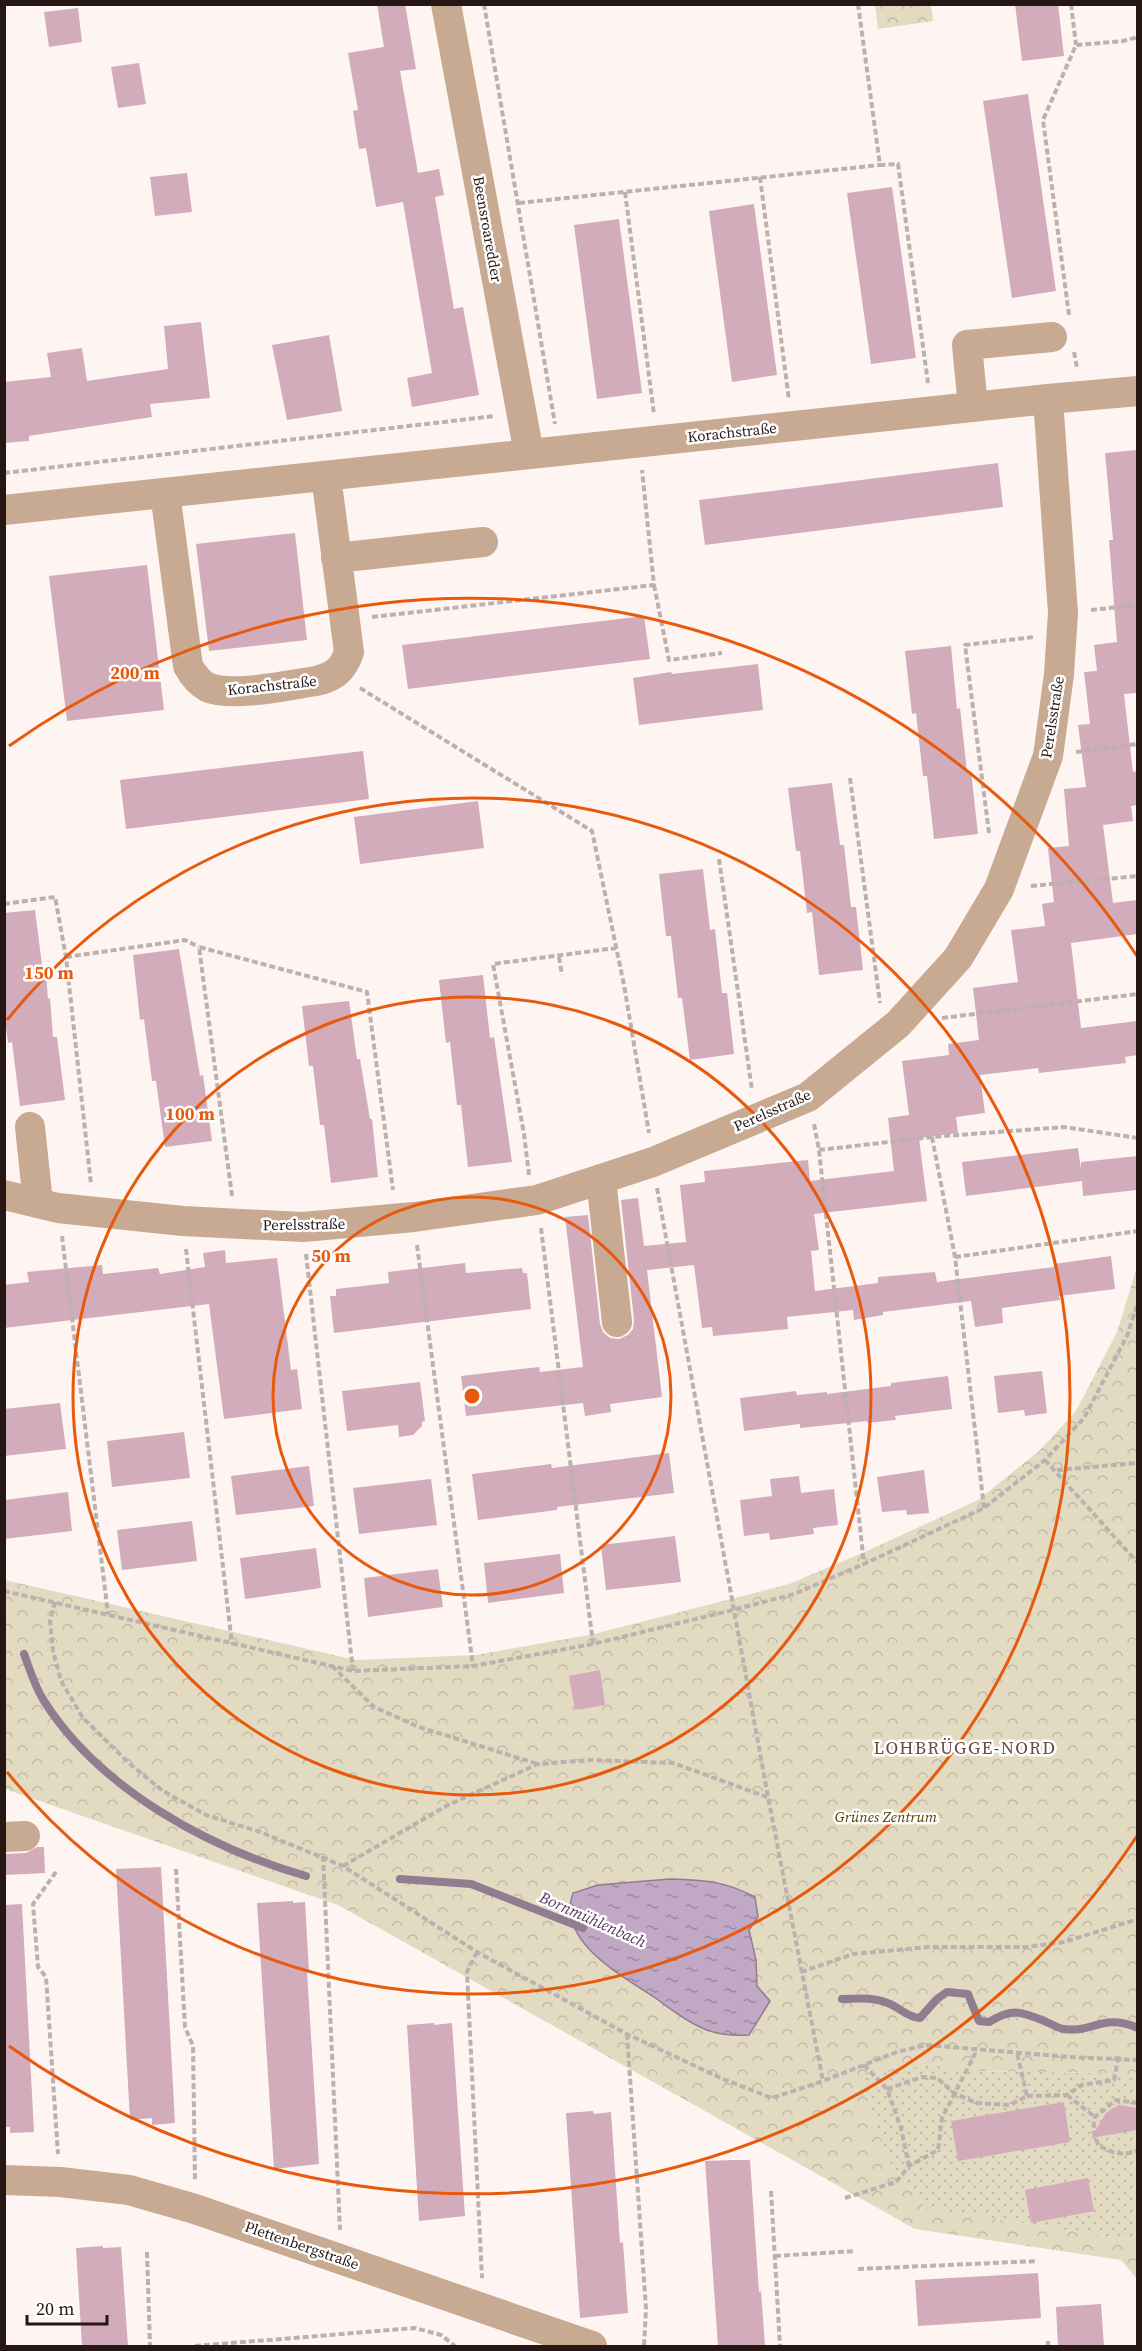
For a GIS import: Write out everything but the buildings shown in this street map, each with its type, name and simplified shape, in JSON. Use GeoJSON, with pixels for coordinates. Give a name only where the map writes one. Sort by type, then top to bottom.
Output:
{"type":"FeatureCollection","features":[{"type":"Feature","properties":{"kind":"street","name":"Beensroaredder"},"geometry":{"type":"LineString","coordinates":[[446,4],[529,454]]}},
{"type":"Feature","properties":{"kind":"street"},"geometry":{"type":"LineString","coordinates":[[973,406],[967,345],[1065,334]]}},
{"type":"Feature","properties":{"kind":"street","name":"Korachstraße"},"geometry":{"type":"LineString","coordinates":[[4,510],[973,406],[1137,391]]}},
{"type":"Feature","properties":{"kind":"street","name":"Perelsstraße"},"geometry":{"type":"LineString","coordinates":[[4,1195],[94,1212],[183,1221],[303,1227],[405,1218],[537,1200],[653,1162],[808,1097],[891,1029],[958,958],[999,889],[1048,756],[1063,624],[1048,399]]}},
{"type":"Feature","properties":{"kind":"street","name":"Korachstraße"},"geometry":{"type":"LineString","coordinates":[[165,493],[188,666],[205,686],[229,692],[328,678],[345,663],[349,652],[326,476]]}},
{"type":"Feature","properties":{"kind":"street"},"geometry":{"type":"LineString","coordinates":[[336,558],[483,542]]}},
{"type":"Feature","properties":{"kind":"street"},"geometry":{"type":"LineString","coordinates":[[30,1127],[48,1205]]}},
{"type":"Feature","properties":{"kind":"street"},"geometry":{"type":"LineString","coordinates":[[601,1179],[617,1322]]}},
{"type":"Feature","properties":{"kind":"street","name":"Plettenbergstraße"},"geometry":{"type":"LineString","coordinates":[[4,2181],[60,2182],[129,2190],[195,2209],[341,2258],[592,2346]]}},
{"type":"Feature","properties":{"kind":"path"},"geometry":{"type":"LineString","coordinates":[[484,4],[559,451]]}},
{"type":"Feature","properties":{"kind":"path"},"geometry":{"type":"LineString","coordinates":[[858,4],[880,165]]}},
{"type":"Feature","properties":{"kind":"path"},"geometry":{"type":"LineString","coordinates":[[1071,4],[1076,45],[1043,120],[1065,334],[1080,396]]}},
{"type":"Feature","properties":{"kind":"path"},"geometry":{"type":"LineString","coordinates":[[1076,45],[1123,41],[1137,36]]}},
{"type":"Feature","properties":{"kind":"path"},"geometry":{"type":"LineString","coordinates":[[519,203],[898,164],[932,411]]}},
{"type":"Feature","properties":{"kind":"path"},"geometry":{"type":"LineString","coordinates":[[760,177],[792,426]]}},
{"type":"Feature","properties":{"kind":"path"},"geometry":{"type":"LineString","coordinates":[[625,192],[648,441],[654,585],[669,660],[722,653]]}},
{"type":"Feature","properties":{"kind":"path"},"geometry":{"type":"LineString","coordinates":[[4,473],[553,410]]}},
{"type":"Feature","properties":{"kind":"path"},"geometry":{"type":"LineString","coordinates":[[345,620],[654,585]]}},
{"type":"Feature","properties":{"kind":"path"},"geometry":{"type":"LineString","coordinates":[[989,834],[965,645],[1137,605]]}},
{"type":"Feature","properties":{"kind":"path"},"geometry":{"type":"LineString","coordinates":[[336,673],[592,831],[626,996],[660,1213],[823,2081]]}},
{"type":"Feature","properties":{"kind":"path"},"geometry":{"type":"LineString","coordinates":[[1048,756],[1137,744]]}},
{"type":"Feature","properties":{"kind":"path"},"geometry":{"type":"LineString","coordinates":[[850,778],[891,1029],[1137,994]]}},
{"type":"Feature","properties":{"kind":"path"},"geometry":{"type":"LineString","coordinates":[[719,859],[756,1118]]}},
{"type":"Feature","properties":{"kind":"path"},"geometry":{"type":"LineString","coordinates":[[999,889],[1137,876]]}},
{"type":"Feature","properties":{"kind":"path"},"geometry":{"type":"LineString","coordinates":[[4,904],[55,897],[66,957],[94,1212]]}},
{"type":"Feature","properties":{"kind":"path"},"geometry":{"type":"LineString","coordinates":[[66,957],[185,940],[199,947],[367,992],[405,1218],[474,1666]]}},
{"type":"Feature","properties":{"kind":"path"},"geometry":{"type":"LineString","coordinates":[[199,947],[236,1224]]}},
{"type":"Feature","properties":{"kind":"path"},"geometry":{"type":"LineString","coordinates":[[593,1644],[537,1200],[530,1183],[524,1134],[493,964],[616,948]]}},
{"type":"Feature","properties":{"kind":"path"},"geometry":{"type":"LineString","coordinates":[[559,957],[562,975]]}},
{"type":"Feature","properties":{"kind":"path"},"geometry":{"type":"LineString","coordinates":[[808,1097],[819,1150],[864,1564]]}},
{"type":"Feature","properties":{"kind":"path"},"geometry":{"type":"LineString","coordinates":[[819,1150],[932,1137],[1064,1127],[1137,1138]]}},
{"type":"Feature","properties":{"kind":"path"},"geometry":{"type":"LineString","coordinates":[[932,1137],[955,1257],[984,1508]]}},
{"type":"Feature","properties":{"kind":"path"},"geometry":{"type":"LineString","coordinates":[[48,1205],[108,1614]]}},
{"type":"Feature","properties":{"kind":"path"},"geometry":{"type":"LineString","coordinates":[[183,1221],[232,1644]]}},
{"type":"Feature","properties":{"kind":"path"},"geometry":{"type":"LineString","coordinates":[[303,1227],[353,1671]]}},
{"type":"Feature","properties":{"kind":"path"},"geometry":{"type":"LineString","coordinates":[[955,1257],[1137,1231]]}},
{"type":"Feature","properties":{"kind":"path"},"geometry":{"type":"LineString","coordinates":[[4,1591],[353,1671],[474,1666],[593,1644],[733,1610],[794,1594],[984,1508],[1045,1460],[1084,1418],[1127,1336],[1137,1302]]}},
{"type":"Feature","properties":{"kind":"path"},"geometry":{"type":"LineString","coordinates":[[1045,1460],[1137,1563]]}},
{"type":"Feature","properties":{"kind":"path"},"geometry":{"type":"LineString","coordinates":[[1056,1470],[1137,1462]]}},
{"type":"Feature","properties":{"kind":"path"},"geometry":{"type":"LineString","coordinates":[[55,1602],[50,1622],[53,1651],[61,1682],[83,1718],[130,1764],[163,1791],[206,1815],[260,1832],[343,1866],[477,1952],[627,2034],[723,2079],[772,2098],[926,2045],[1137,2060]]}},
{"type":"Feature","properties":{"kind":"path"},"geometry":{"type":"LineString","coordinates":[[332,1665],[374,1707],[420,1727],[538,1764]]}},
{"type":"Feature","properties":{"kind":"path"},"geometry":{"type":"LineString","coordinates":[[343,1866],[448,1805],[538,1764],[591,1760],[673,1763],[768,1797]]}},
{"type":"Feature","properties":{"kind":"path"},"geometry":{"type":"LineString","coordinates":[[323,1856],[341,2258]]}},
{"type":"Feature","properties":{"kind":"path"},"geometry":{"type":"LineString","coordinates":[[176,1869],[185,2027],[193,2046],[195,2209]]}},
{"type":"Feature","properties":{"kind":"path"},"geometry":{"type":"LineString","coordinates":[[56,1872],[33,1904],[38,1966],[46,1977],[60,2182]]}},
{"type":"Feature","properties":{"kind":"path"},"geometry":{"type":"LineString","coordinates":[[801,1972],[853,1954],[928,1947],[1027,1947],[1064,1942],[1137,1919]]}},
{"type":"Feature","properties":{"kind":"path"},"geometry":{"type":"LineString","coordinates":[[477,1952],[467,1972],[474,2147],[484,2307]]}},
{"type":"Feature","properties":{"kind":"path"},"geometry":{"type":"LineString","coordinates":[[627,2034],[646,2309],[644,2346]]}},
{"type":"Feature","properties":{"kind":"path"},"geometry":{"type":"LineString","coordinates":[[845,2198],[896,2182],[909,2166],[938,2150],[942,2118],[977,2050]]}},
{"type":"Feature","properties":{"kind":"path"},"geometry":{"type":"LineString","coordinates":[[1017,2053],[1027,2096]]}},
{"type":"Feature","properties":{"kind":"path"},"geometry":{"type":"LineString","coordinates":[[887,2089],[922,2077],[937,2078],[954,2093],[976,2103],[1010,2105],[1027,2096],[1067,2095],[1082,2085],[1114,2080],[1118,2059]]}},
{"type":"Feature","properties":{"kind":"path"},"geometry":{"type":"LineString","coordinates":[[864,2065],[887,2089],[901,2128],[909,2166]]}},
{"type":"Feature","properties":{"kind":"path"},"geometry":{"type":"LineString","coordinates":[[1067,2095],[1095,2117]]}},
{"type":"Feature","properties":{"kind":"path"},"geometry":{"type":"LineString","coordinates":[[1137,2103],[1116,2100],[1095,2117],[1094,2129],[1098,2145],[1113,2154],[1131,2153],[1137,2150]]}},
{"type":"Feature","properties":{"kind":"path"},"geometry":{"type":"LineString","coordinates":[[771,2191],[780,2346]]}},
{"type":"Feature","properties":{"kind":"path"},"geometry":{"type":"LineString","coordinates":[[775,2256],[855,2251]]}},
{"type":"Feature","properties":{"kind":"path"},"geometry":{"type":"LineString","coordinates":[[147,2252],[150,2346]]}},
{"type":"Feature","properties":{"kind":"path"},"geometry":{"type":"LineString","coordinates":[[858,2269],[1038,2261]]}},
{"type":"Feature","properties":{"kind":"path"},"geometry":{"type":"LineString","coordinates":[[195,2346],[415,2328],[441,2335],[455,2346]]}},
{"type":"Feature","properties":{"kind":"green space"},"geometry":{"type":"Polygon","coordinates":[[[875,5],[931,5],[933,21],[878,29],[875,5]]]}},
{"type":"Feature","properties":{"kind":"green space","name":"Grünes Zentrum"},"geometry":{"type":"Polygon","coordinates":[[[1137,1267],[1137,2076],[1112,2073],[966,2071],[927,2064],[863,2077],[868,2103],[890,2163],[925,2208],[1137,2241],[1137,2279],[1121,2260],[915,2229],[338,1905],[5,1789],[5,1580],[356,1660],[476,1655],[594,1634],[789,1584],[978,1500],[1039,1451],[1076,1411],[1117,1332],[1137,1267]]]}},
{"type":"Feature","properties":{"kind":"green space"},"geometry":{"type":"Polygon","coordinates":[[[927,2064],[966,2071],[1112,2073],[1137,2076],[1137,2241],[925,2208],[890,2163],[868,2103],[863,2077],[927,2064]]]}},
{"type":"Feature","properties":{"kind":"water"},"geometry":{"type":"Polygon","coordinates":[[[670,1879],[714,1882],[755,1897],[758,1917],[749,1930],[756,1960],[757,1986],[770,2001],[749,2035],[718,2033],[688,2021],[609,1967],[582,1941],[574,1926],[570,1910],[573,1893],[598,1885],[670,1879]]]}},
{"type":"Feature","properties":{"kind":"waterway","name":"Bornmühlenbach"},"geometry":{"type":"LineString","coordinates":[[24,1654],[41,1696],[67,1733],[95,1762],[126,1788],[195,1832],[269,1864],[306,1876]]}},
{"type":"Feature","properties":{"kind":"waterway","name":"Bornmühlenbach"},"geometry":{"type":"LineString","coordinates":[[400,1879],[471,1884],[583,1928]]}},
{"type":"Feature","properties":{"kind":"waterway","name":"Bornmühlenbach"},"geometry":{"type":"LineString","coordinates":[[842,1999],[862,1998],[882,2001],[920,2018],[937,1999],[947,1992],[968,1994],[979,2021],[989,2022],[1006,2014],[1020,2013],[1062,2029],[1115,2022],[1138,2028]]}},
{"type":"Feature","properties":{"kind":"district","name":"LOHBRÜGGE-NORD"},"geometry":{"type":"Point","coordinates":[965,1747]}}]}
